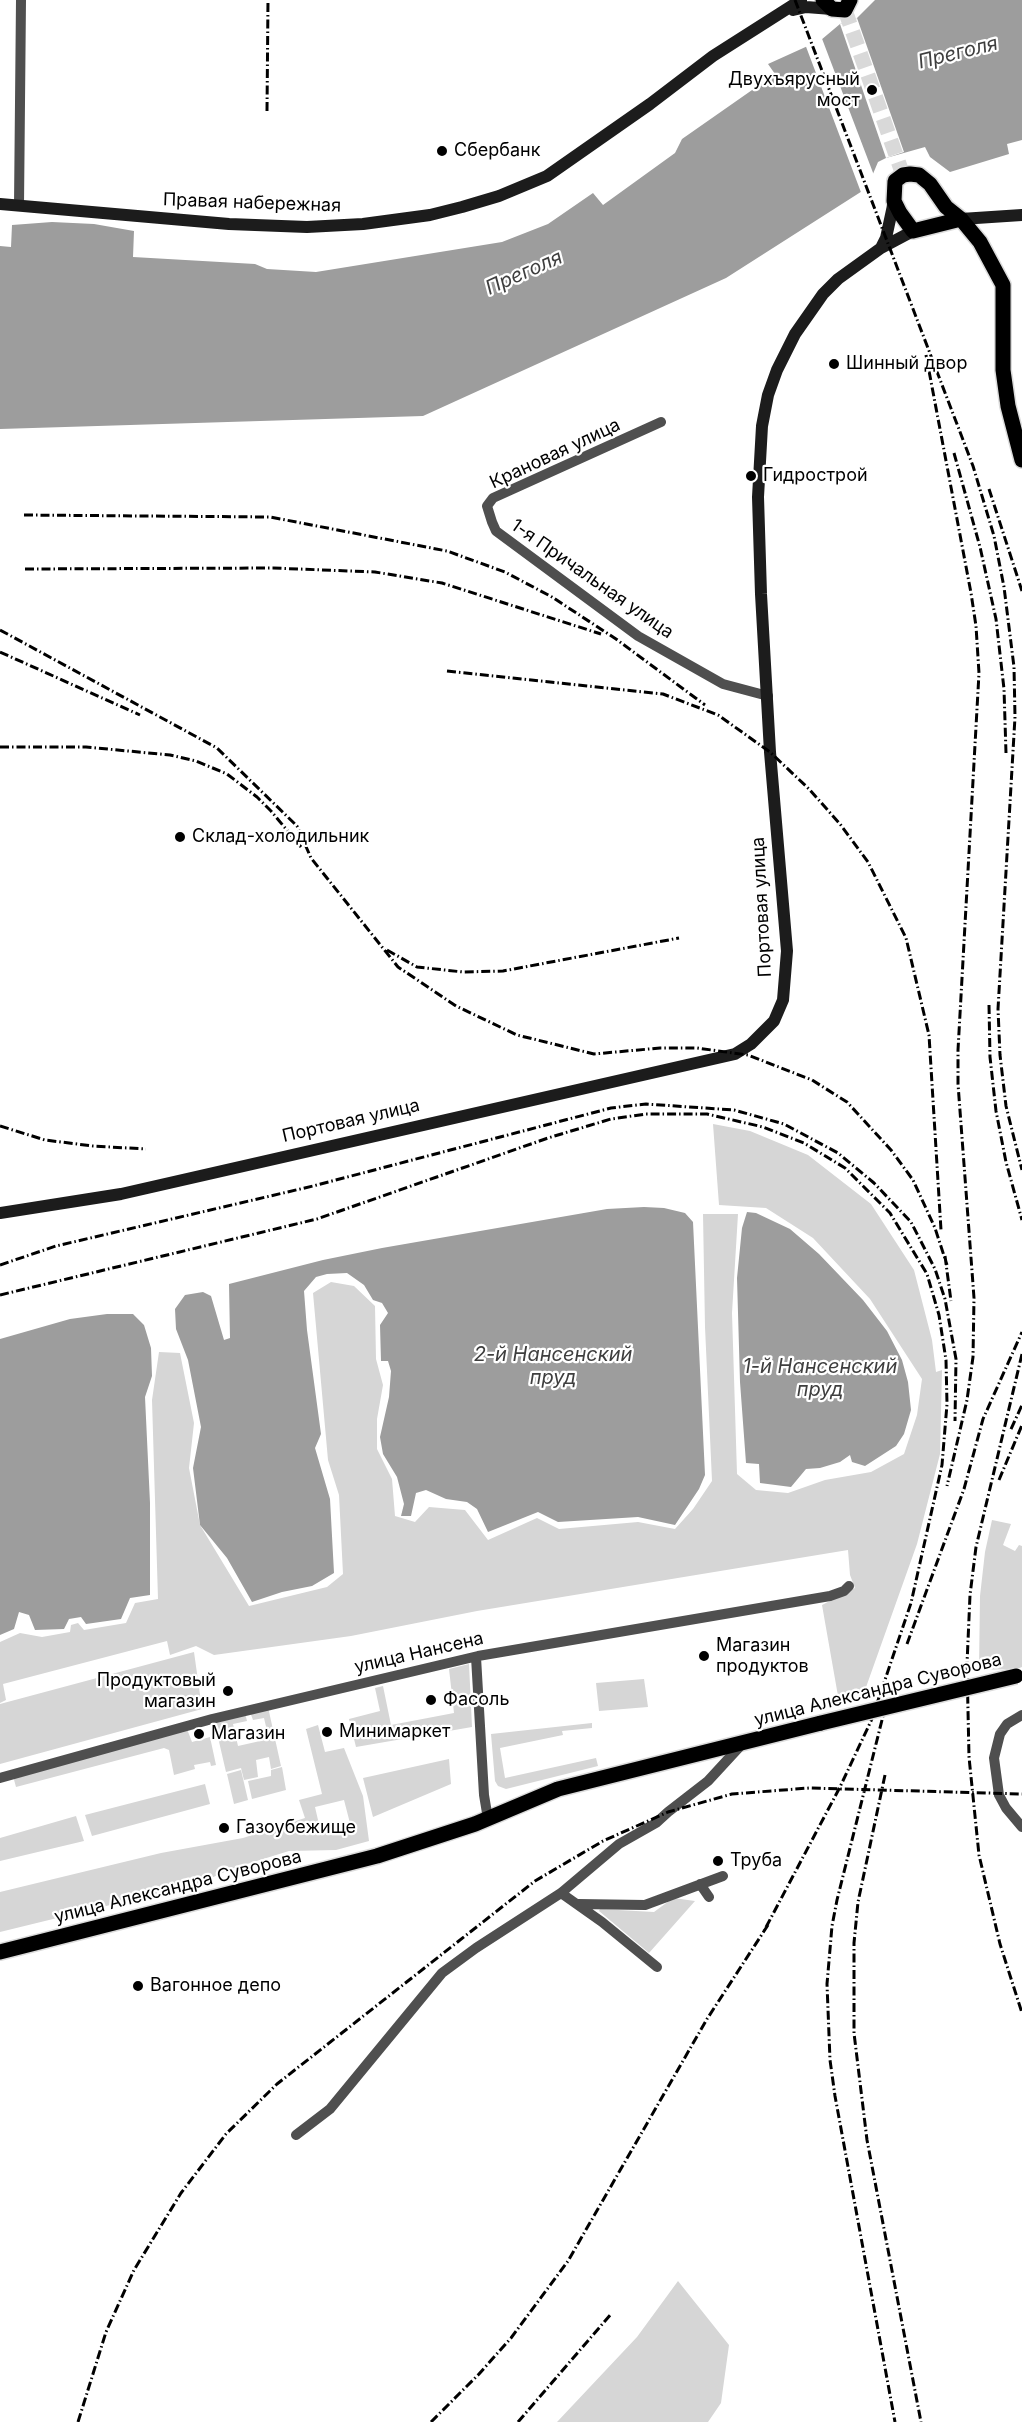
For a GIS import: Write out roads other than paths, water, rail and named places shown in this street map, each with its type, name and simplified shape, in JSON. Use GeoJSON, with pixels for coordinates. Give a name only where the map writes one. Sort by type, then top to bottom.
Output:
{"type":"FeatureCollection","features":[{"type":"Feature","properties":{"kind":"main road","name":"Правая набережная"},"geometry":{"type":"LineString","coordinates":[[0,204],[229,224],[308,227],[363,225],[430,215],[462,207],[498,196],[547,176],[650,104],[713,56],[801,0]]}},
{"type":"Feature","properties":{"kind":"main road"},"geometry":{"type":"LineString","coordinates":[[783,12],[827,4],[845,10],[850,0]]}},
{"type":"Feature","properties":{"kind":"main road"},"geometry":{"type":"LineString","coordinates":[[881,248],[886,238],[894,201],[895,181],[903,175],[919,175],[930,184],[946,207],[961,219],[980,242],[1003,285],[1003,370],[1008,406],[1022,460]]}},
{"type":"Feature","properties":{"kind":"main road"},"geometry":{"type":"LineString","coordinates":[[894,201],[913,231]]}},
{"type":"Feature","properties":{"kind":"main road","name":"Портовая улица"},"geometry":{"type":"LineString","coordinates":[[0,1213],[122,1194],[735,1054],[752,1044],[774,1021],[783,1000],[787,976],[768,696],[758,497],[760,451],[768,395],[786,350],[823,294],[838,279],[881,248],[913,231],[961,219],[1022,215]]}},
{"type":"Feature","properties":{"kind":"main road","name":"улица Александра Суворова"},"geometry":{"type":"LineString","coordinates":[[0,1952],[296,1878],[432,1839],[488,1819],[558,1789],[1019,1675]]}},
{"type":"Feature","properties":{"kind":"street"},"geometry":{"type":"LineString","coordinates":[[19,205],[21,0]]}},
{"type":"Feature","properties":{"kind":"street","name":"Крановая улица"},"geometry":{"type":"LineString","coordinates":[[496,531],[487,506],[493,498],[661,422]]}},
{"type":"Feature","properties":{"kind":"street","name":"1-я Причальная улица"},"geometry":{"type":"LineString","coordinates":[[496,531],[638,636],[723,684],[768,696]]}},
{"type":"Feature","properties":{"kind":"street","name":"улица Нансена"},"geometry":{"type":"LineString","coordinates":[[0,1778],[212,1719],[476,1657],[830,1596],[844,1591],[849,1586]]}},
{"type":"Feature","properties":{"kind":"street"},"geometry":{"type":"LineString","coordinates":[[476,1657],[484,1795],[488,1819]]}},
{"type":"Feature","properties":{"kind":"street"},"geometry":{"type":"LineString","coordinates":[[1022,1715],[1007,1724],[1000,1734],[994,1758],[999,1795],[1006,1809],[1022,1827]]}},
{"type":"Feature","properties":{"kind":"street","name":"улица Александра Суворова"},"geometry":{"type":"LineString","coordinates":[[296,2135],[330,2109],[442,1973],[561,1893],[619,1844],[656,1823],[708,1781],[743,1743]]}},
{"type":"Feature","properties":{"kind":"street"},"geometry":{"type":"LineString","coordinates":[[578,1904],[645,1905],[723,1876]]}},
{"type":"Feature","properties":{"kind":"street"},"geometry":{"type":"LineString","coordinates":[[700,1884],[709,1897]]}},
{"type":"Feature","properties":{"kind":"street"},"geometry":{"type":"LineString","coordinates":[[561,1893],[657,1967]]}},
{"type":"Feature","properties":{"kind":"street"},"geometry":{"type":"LineString","coordinates":[[604,1904],[617,1895]]}},
{"type":"Feature","properties":{"kind":"water","name":"Преголя"},"geometry":{"type":"Polygon","coordinates":[[[875,0],[1022,0],[1022,140],[1007,144],[1009,154],[950,172],[930,157],[925,147],[886,158],[878,162],[867,188],[726,278],[423,416],[0,429],[0,246],[11,247],[12,225],[52,222],[94,224],[134,231],[133,257],[255,264],[267,269],[316,272],[502,242],[548,224],[593,193],[603,205],[675,153],[682,139],[775,74],[768,64],[821,40],[840,24],[857,18],[875,0]]]}},
{"type":"Feature","properties":{"kind":"water","name":"2-й Нансенский пруд"},"geometry":{"type":"Polygon","coordinates":[[[664,1208],[685,1213],[693,1222],[705,1475],[699,1489],[675,1525],[638,1517],[558,1522],[538,1512],[488,1532],[477,1509],[467,1502],[446,1499],[426,1490],[416,1493],[411,1516],[401,1516],[404,1504],[397,1477],[383,1454],[380,1437],[389,1397],[391,1371],[388,1361],[381,1361],[380,1325],[388,1313],[382,1303],[373,1300],[364,1285],[347,1273],[327,1274],[316,1277],[304,1291],[321,1434],[315,1448],[330,1499],[334,1573],[312,1586],[282,1592],[252,1602],[227,1558],[200,1525],[193,1468],[201,1427],[188,1360],[176,1329],[175,1309],[185,1295],[203,1292],[211,1296],[224,1340],[230,1338],[229,1284],[323,1260],[382,1248],[607,1209],[664,1208]]]}},
{"type":"Feature","properties":{"kind":"water","name":"1-й Нансенский пруд"},"geometry":{"type":"Polygon","coordinates":[[[747,1212],[756,1213],[790,1229],[819,1254],[863,1300],[887,1331],[902,1360],[908,1382],[911,1410],[904,1434],[896,1446],[865,1466],[852,1462],[850,1455],[840,1462],[820,1468],[806,1469],[791,1487],[760,1483],[759,1464],[746,1463],[740,1382],[737,1278],[742,1228],[747,1212]]]}},
{"type":"Feature","properties":{"kind":"water"},"geometry":{"type":"Polygon","coordinates":[[[107,1314],[133,1314],[144,1325],[151,1348],[152,1376],[145,1397],[150,1503],[150,1595],[130,1598],[121,1619],[86,1624],[81,1617],[69,1619],[64,1629],[35,1630],[29,1615],[19,1612],[14,1629],[0,1635],[0,1339],[70,1319],[107,1314]]]}},
{"type":"Feature","properties":{"kind":"tunnel"},"geometry":{"type":"LineString","coordinates":[[845,10],[903,175]]}},
{"type":"Feature","properties":{"kind":"railway"},"geometry":{"type":"LineString","coordinates":[[267,111],[268,0]]}},
{"type":"Feature","properties":{"kind":"railway"},"geometry":{"type":"LineString","coordinates":[[795,0],[973,466],[994,536],[1004,587],[1014,667],[1015,717],[998,1009],[1006,1106],[1022,1170]]}},
{"type":"Feature","properties":{"kind":"railway"},"geometry":{"type":"LineString","coordinates":[[926,355],[971,593],[979,673],[958,1050],[958,1084],[974,1298],[973,1357],[967,1400],[947,1486]]}},
{"type":"Feature","properties":{"kind":"railway"},"geometry":{"type":"LineString","coordinates":[[954,453],[980,547],[996,619],[1004,689],[1006,753]]}},
{"type":"Feature","properties":{"kind":"railway"},"geometry":{"type":"LineString","coordinates":[[989,489],[1022,591]]}},
{"type":"Feature","properties":{"kind":"railway"},"geometry":{"type":"LineString","coordinates":[[24,515],[270,517],[447,551],[505,572],[552,597],[616,639],[705,705]]}},
{"type":"Feature","properties":{"kind":"railway"},"geometry":{"type":"LineString","coordinates":[[25,569],[273,568],[375,572],[442,583],[601,634]]}},
{"type":"Feature","properties":{"kind":"railway"},"geometry":{"type":"LineString","coordinates":[[0,630],[217,748],[297,826],[311,858],[398,967],[456,1006],[517,1035],[594,1054],[660,1048],[697,1048],[748,1055],[812,1080],[847,1102],[891,1150],[913,1180],[935,1228],[947,1265]]}},
{"type":"Feature","properties":{"kind":"railway"},"geometry":{"type":"LineString","coordinates":[[0,652],[140,715]]}},
{"type":"Feature","properties":{"kind":"railway"},"geometry":{"type":"LineString","coordinates":[[447,671],[663,694],[718,715],[770,752],[809,789],[840,824],[868,862],[906,938],[929,1035],[941,1230]]}},
{"type":"Feature","properties":{"kind":"railway"},"geometry":{"type":"LineString","coordinates":[[0,747],[86,747],[170,755],[196,761],[227,774],[257,797],[301,847]]}},
{"type":"Feature","properties":{"kind":"railway"},"geometry":{"type":"LineString","coordinates":[[387,950],[417,967],[463,972],[503,971],[679,938]]}},
{"type":"Feature","properties":{"kind":"railway"},"geometry":{"type":"LineString","coordinates":[[989,1005],[990,1057],[996,1111],[1006,1162],[1022,1220]]}},
{"type":"Feature","properties":{"kind":"railway"},"geometry":{"type":"LineString","coordinates":[[0,1265],[56,1246],[313,1186],[611,1108],[646,1104],[734,1110],[784,1124],[838,1153],[874,1183],[911,1222],[935,1269],[945,1299],[956,1359],[955,1421]]}},
{"type":"Feature","properties":{"kind":"railway"},"geometry":{"type":"LineString","coordinates":[[0,1295],[317,1219],[548,1138],[611,1119],[646,1114],[707,1114],[763,1127],[804,1143],[845,1168],[890,1213],[927,1274],[939,1315],[946,1360],[947,1404],[942,1465],[911,1603],[871,1721],[840,1787],[764,1931]]}},
{"type":"Feature","properties":{"kind":"railway"},"geometry":{"type":"LineString","coordinates":[[0,1126],[45,1140],[146,1149]]}},
{"type":"Feature","properties":{"kind":"railway"},"geometry":{"type":"LineString","coordinates":[[945,1256],[951,1301]]}},
{"type":"Feature","properties":{"kind":"railway"},"geometry":{"type":"LineString","coordinates":[[907,1644],[964,1489],[983,1419],[1022,1332]]}},
{"type":"Feature","properties":{"kind":"railway"},"geometry":{"type":"LineString","coordinates":[[1022,1354],[976,1547],[970,1595],[967,1664],[969,1757],[979,1855],[1000,1944],[1022,2013]]}},
{"type":"Feature","properties":{"kind":"railway"},"geometry":{"type":"LineString","coordinates":[[1011,1429],[1022,1405]]}},
{"type":"Feature","properties":{"kind":"railway"},"geometry":{"type":"LineString","coordinates":[[999,1480],[1022,1425]]}},
{"type":"Feature","properties":{"kind":"railway"},"geometry":{"type":"LineString","coordinates":[[886,1704],[837,1900],[832,1926],[827,1984],[830,2060],[835,2096],[895,2422]]}},
{"type":"Feature","properties":{"kind":"railway"},"geometry":{"type":"LineString","coordinates":[[885,1775],[858,1902],[854,1943],[854,2033],[867,2140],[921,2422]]}},
{"type":"Feature","properties":{"kind":"railway"},"geometry":{"type":"LineString","coordinates":[[78,2422],[106,2332],[134,2270],[181,2193],[226,2134],[277,2084],[535,1881],[603,1841],[668,1812],[732,1794],[809,1788],[1022,1794]]}},
{"type":"Feature","properties":{"kind":"railway"},"geometry":{"type":"LineString","coordinates":[[431,2422],[511,2338],[568,2261],[707,2019],[768,1925]]}},
{"type":"Feature","properties":{"kind":"railway"},"geometry":{"type":"LineString","coordinates":[[518,2422],[611,2314]]}},
{"type":"Feature","properties":{"kind":"place","name":"Двухъярусный мост"},"geometry":{"type":"Point","coordinates":[872,90]}},
{"type":"Feature","properties":{"kind":"place","name":"Сбербанк"},"geometry":{"type":"Point","coordinates":[442,151]}},
{"type":"Feature","properties":{"kind":"place","name":"Шинный двор"},"geometry":{"type":"Point","coordinates":[834,364]}},
{"type":"Feature","properties":{"kind":"place","name":"Гидрострой"},"geometry":{"type":"Point","coordinates":[751,476]}},
{"type":"Feature","properties":{"kind":"place","name":"Склад-холодильник"},"geometry":{"type":"Point","coordinates":[180,837]}},
{"type":"Feature","properties":{"kind":"place","name":"Магазин продуктов"},"geometry":{"type":"Point","coordinates":[704,1656]}},
{"type":"Feature","properties":{"kind":"place","name":"Продуктовый магазин"},"geometry":{"type":"Point","coordinates":[228,1691]}},
{"type":"Feature","properties":{"kind":"place","name":"Фасоль"},"geometry":{"type":"Point","coordinates":[431,1700]}},
{"type":"Feature","properties":{"kind":"place","name":"Минимаркет"},"geometry":{"type":"Point","coordinates":[327,1732]}},
{"type":"Feature","properties":{"kind":"place","name":"Магазин"},"geometry":{"type":"Point","coordinates":[199,1734]}},
{"type":"Feature","properties":{"kind":"place","name":"Газоубежище"},"geometry":{"type":"Point","coordinates":[224,1828]}},
{"type":"Feature","properties":{"kind":"place","name":"Труба"},"geometry":{"type":"Point","coordinates":[718,1861]}},
{"type":"Feature","properties":{"kind":"place","name":"Вагонное депо"},"geometry":{"type":"Point","coordinates":[138,1986]}}]}
